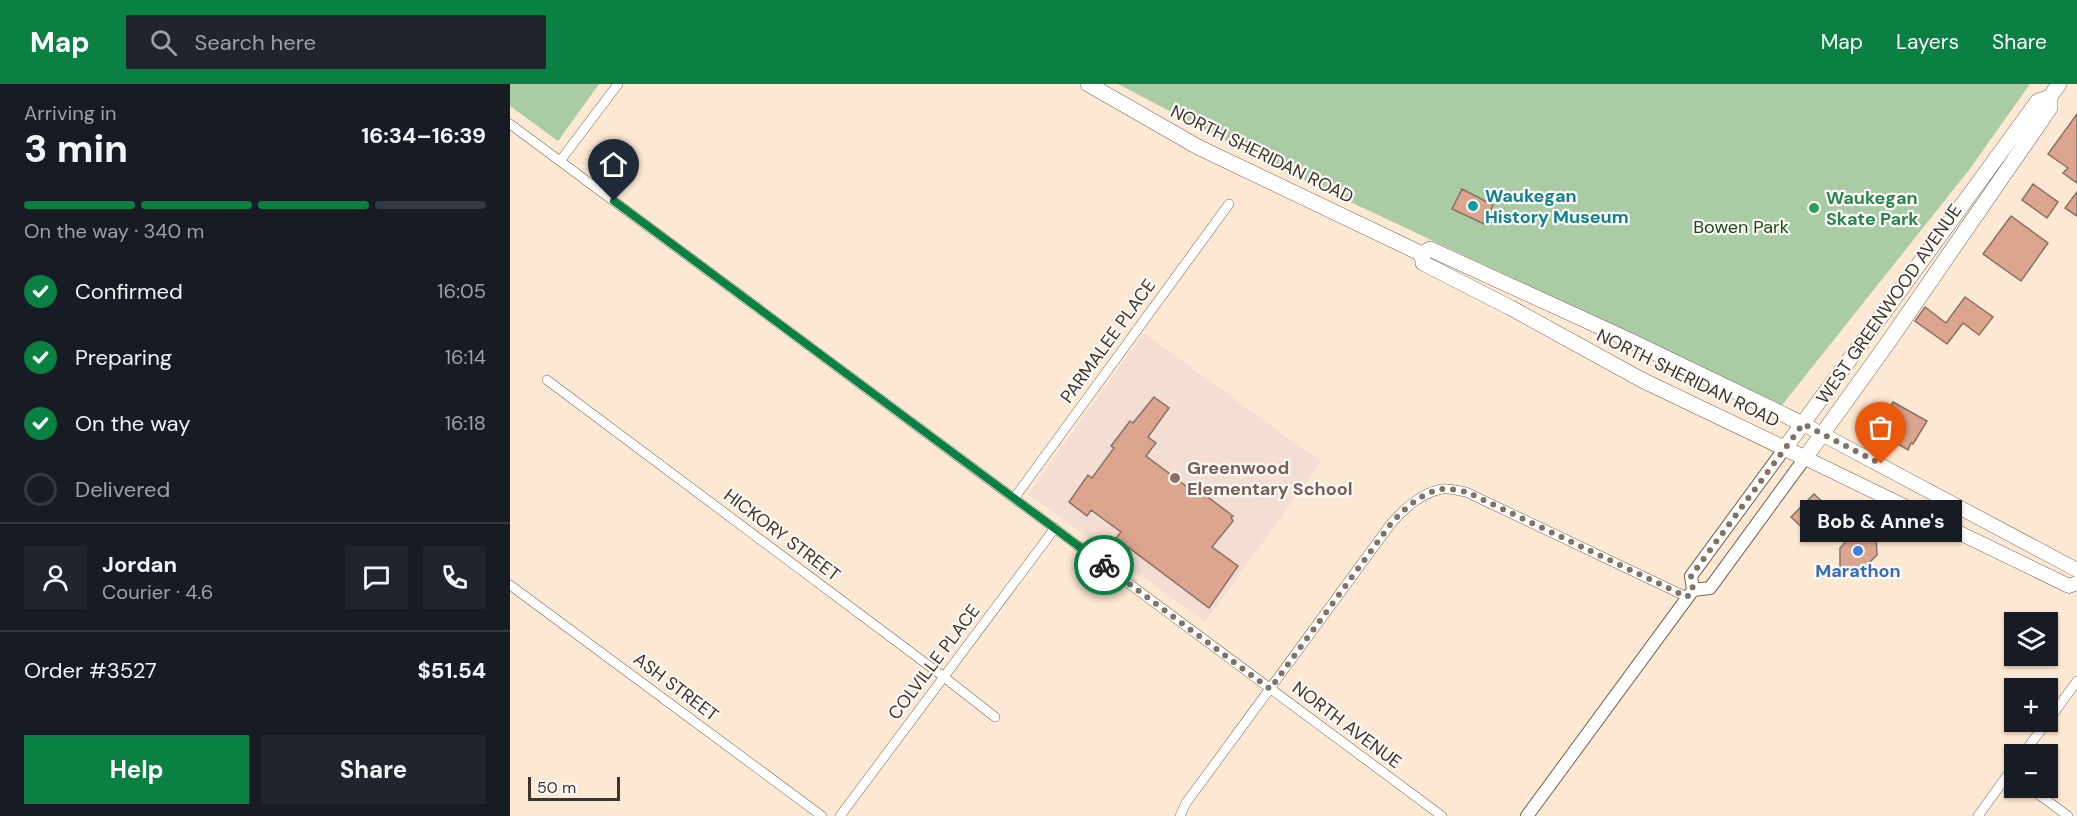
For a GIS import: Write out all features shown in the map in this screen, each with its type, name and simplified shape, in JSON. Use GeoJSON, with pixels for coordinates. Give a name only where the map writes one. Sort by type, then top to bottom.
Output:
{"type":"FeatureCollection","features":[{"type":"Feature","properties":{"kind":"main road","name":"NORTH SHERIDAN ROAD"},"geometry":{"type":"LineString","coordinates":[[1088,84],[1198,147],[1422,254]]}},
{"type":"Feature","properties":{"kind":"main road","name":"WEST GREENWOOD AVENUE"},"geometry":{"type":"LineString","coordinates":[[1805,458],[2050,108],[2050,97],[2060,84]]}},
{"type":"Feature","properties":{"kind":"main road"},"geometry":{"type":"LineString","coordinates":[[1785,448],[2038,101],[2050,97]]}},
{"type":"Feature","properties":{"kind":"main road","name":"NORTH SHERIDAN ROAD"},"geometry":{"type":"LineString","coordinates":[[1422,254],[1430,249],[1640,345],[1803,424],[2077,570]]}},
{"type":"Feature","properties":{"kind":"main road","name":"NORTH SHERIDAN ROAD"},"geometry":{"type":"LineString","coordinates":[[1422,254],[1424,263],[1640,378],[2069,586],[2077,583]]}},
{"type":"Feature","properties":{"kind":"street"},"geometry":{"type":"LineString","coordinates":[[560,162],[618,84]]}},
{"type":"Feature","properties":{"kind":"street","name":"NORTH AVENUE"},"geometry":{"type":"LineString","coordinates":[[510,124],[1442,816]]}},
{"type":"Feature","properties":{"kind":"street","name":"PARMALEE PLACE"},"geometry":{"type":"LineString","coordinates":[[1014,497],[1229,204]]}},
{"type":"Feature","properties":{"kind":"street","name":"HICKORY STREET"},"geometry":{"type":"LineString","coordinates":[[547,380],[995,717]]}},
{"type":"Feature","properties":{"kind":"street","name":"WEST GREENWOOD AVENUE"},"geometry":{"type":"LineString","coordinates":[[1527,816],[1690,593],[1691,576],[1785,448]]}},
{"type":"Feature","properties":{"kind":"street","name":"WEST GREENWOOD AVENUE"},"geometry":{"type":"LineString","coordinates":[[1690,593],[1710,588],[1805,458]]}},
{"type":"Feature","properties":{"kind":"street"},"geometry":{"type":"LineString","coordinates":[[1180,816],[1186,803],[1390,525],[1405,508],[1426,495],[1443,489],[1467,492],[1690,593]]}},
{"type":"Feature","properties":{"kind":"street","name":"COLVILLE PLACE"},"geometry":{"type":"LineString","coordinates":[[840,816],[1055,528]]}},
{"type":"Feature","properties":{"kind":"street","name":"ASH STREET"},"geometry":{"type":"LineString","coordinates":[[510,585],[822,816]]}},
{"type":"Feature","properties":{"kind":"street"},"geometry":{"type":"LineString","coordinates":[[2058,706],[2077,681]]}},
{"type":"Feature","properties":{"kind":"street"},"geometry":{"type":"LineString","coordinates":[[1978,816],[2004,783]]}},
{"type":"Feature","properties":{"kind":"street"},"geometry":{"type":"LineString","coordinates":[[2044,798],[2068,816]]}},
{"type":"Feature","properties":{"kind":"shaded area","name":"Greenwood Elementary School"},"geometry":{"type":"Polygon","coordinates":[[[1144,333],[1321,462],[1205,622],[1028,494],[1144,333]]]}},
{"type":"Feature","properties":{"kind":"green space"},"geometry":{"type":"Polygon","coordinates":[[[510,84],[599,84],[558,141],[510,106],[510,84]]]}},
{"type":"Feature","properties":{"kind":"green space","name":"Bowen Park"},"geometry":{"type":"Polygon","coordinates":[[[1118,84],[2030,84],[1969,170],[1782,405],[1274,166],[1118,84]]]}},
{"type":"Feature","properties":{"kind":"building"},"geometry":{"type":"Polygon","coordinates":[[[2077,114],[2077,183],[2063,173],[2068,168],[2048,154],[2077,114]]]}},
{"type":"Feature","properties":{"kind":"building"},"geometry":{"type":"Polygon","coordinates":[[[2033,184],[2058,202],[2047,218],[2022,200],[2033,184]]]}},
{"type":"Feature","properties":{"kind":"building","name":"Waukegan History Museum"},"geometry":{"type":"Polygon","coordinates":[[[1462,189],[1493,205],[1484,224],[1452,209],[1462,189]]]}},
{"type":"Feature","properties":{"kind":"building"},"geometry":{"type":"Polygon","coordinates":[[[2077,192],[2077,216],[2065,208],[2077,192]]]}},
{"type":"Feature","properties":{"kind":"building"},"geometry":{"type":"Polygon","coordinates":[[[2011,216],[2048,243],[2021,281],[1983,254],[2011,216]]]}},
{"type":"Feature","properties":{"kind":"building"},"geometry":{"type":"Polygon","coordinates":[[[1965,297],[1993,317],[1979,335],[1963,323],[1947,344],[1915,321],[1925,307],[1946,323],[1965,297]]]}},
{"type":"Feature","properties":{"kind":"building"},"geometry":{"type":"Polygon","coordinates":[[[1154,397],[1169,408],[1148,437],[1156,443],[1146,456],[1198,495],[1201,492],[1233,516],[1231,517],[1233,521],[1212,547],[1238,566],[1209,608],[1116,538],[1121,532],[1091,510],[1087,516],[1069,502],[1088,475],[1092,478],[1114,448],[1111,446],[1130,421],[1133,423],[1154,397]]]}},
{"type":"Feature","properties":{"kind":"building"},"geometry":{"type":"Polygon","coordinates":[[[1893,402],[1927,421],[1908,450],[1876,431],[1893,402]]]}},
{"type":"Feature","properties":{"kind":"building","name":"Marathon"},"geometry":{"type":"Polygon","coordinates":[[[1814,494],[1838,516],[1815,540],[1791,517],[1814,494]]]}},
{"type":"Feature","properties":{"kind":"building","name":"Marathon"},"geometry":{"type":"Polygon","coordinates":[[[1853,534],[1876,535],[1877,555],[1862,570],[1840,570],[1840,548],[1853,534]]]}},
{"type":"Feature","properties":{"kind":"way so far"},"geometry":{"type":"LineString","coordinates":[[1104,565],[1270,689],[1390,525],[1405,508],[1426,495],[1443,489],[1467,492],[1687,597],[1693,590],[1691,576],[1803,424],[1881,464]]}},
{"type":"Feature","properties":{"kind":"place","name":"Waukegan History Museum"},"geometry":{"type":"Point","coordinates":[1473,206]}},
{"type":"Feature","properties":{"kind":"place","name":"Waukegan Skate Park"},"geometry":{"type":"Point","coordinates":[1814,208]}},
{"type":"Feature","properties":{"kind":"place","name":"Bob & Anne's"},"geometry":{"type":"Point","coordinates":[1881,464]}},
{"type":"Feature","properties":{"kind":"place","name":"Greenwood Elementary School"},"geometry":{"type":"Point","coordinates":[1175,478]}},
{"type":"Feature","properties":{"kind":"place","name":"Marathon"},"geometry":{"type":"Point","coordinates":[1858,551]}},
{"type":"Feature","properties":{"kind":"route"},"geometry":{"type":"LineString","coordinates":[[614,201],[1104,565]]}}]}
